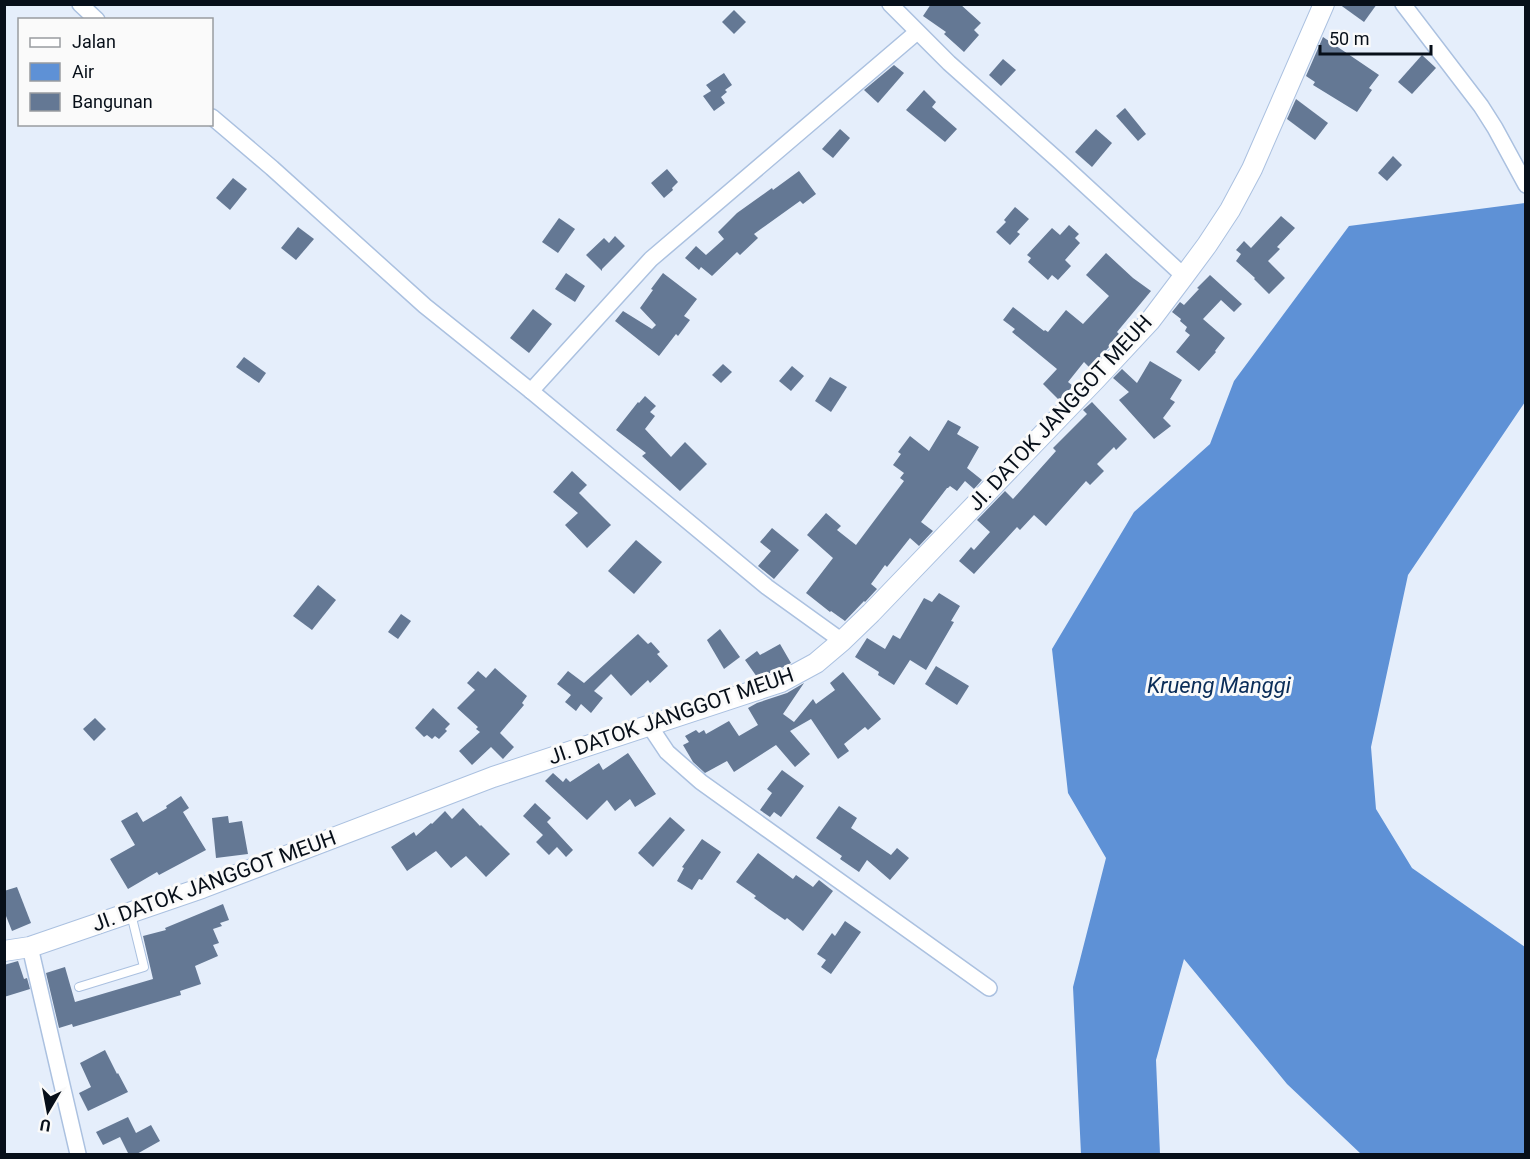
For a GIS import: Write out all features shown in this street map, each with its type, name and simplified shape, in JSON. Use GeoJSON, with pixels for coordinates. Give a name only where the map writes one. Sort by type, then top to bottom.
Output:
{"type":"FeatureCollection","features":[{"type":"Feature","properties":{"kind":"street"},"geometry":{"type":"LineString","coordinates":[[80,4],[95,18]]}},
{"type":"Feature","properties":{"kind":"street"},"geometry":{"type":"LineString","coordinates":[[891,4],[949,63],[1184,276]]}},
{"type":"Feature","properties":{"kind":"street","name":"JI. DATOK JANGGOT MEUH"},"geometry":{"type":"LineString","coordinates":[[4,951],[30,946],[202,888],[493,777],[781,682],[816,663],[842,641],[887,596],[1150,321],[1207,245],[1230,210],[1252,169],[1323,4]]}},
{"type":"Feature","properties":{"kind":"street"},"geometry":{"type":"LineString","coordinates":[[1403,4],[1481,106],[1526,185]]}},
{"type":"Feature","properties":{"kind":"street"},"geometry":{"type":"LineString","coordinates":[[531,391],[651,259],[917,32]]}},
{"type":"Feature","properties":{"kind":"street"},"geometry":{"type":"LineString","coordinates":[[213,118],[425,306],[767,587],[842,641]]}},
{"type":"Feature","properties":{"kind":"street"},"geometry":{"type":"LineString","coordinates":[[650,725],[667,752],[701,782],[988,988]]}},
{"type":"Feature","properties":{"kind":"street"},"geometry":{"type":"LineString","coordinates":[[30,946],[78,1155]]}},
{"type":"Feature","properties":{"kind":"lane"},"geometry":{"type":"LineString","coordinates":[[79,987],[144,967],[131,912]]}},
{"type":"Feature","properties":{"kind":"water","name":"Krueng Manggi"},"geometry":{"type":"Polygon","coordinates":[[[1525,203],[1525,402],[1408,575],[1371,747],[1376,809],[1412,868],[1525,947],[1525,1154],[1361,1154],[1287,1084],[1184,959],[1156,1060],[1160,1154],[1081,1154],[1073,987],[1106,858],[1068,793],[1052,649],[1134,512],[1210,444],[1234,381],[1349,226],[1525,203]]]}},
{"type":"Feature","properties":{"kind":"building"},"geometry":{"type":"Polygon","coordinates":[[[931,4],[960,4],[981,23],[974,30],[979,35],[964,52],[944,34],[946,32],[923,16],[931,4]]]}},
{"type":"Feature","properties":{"kind":"building"},"geometry":{"type":"Polygon","coordinates":[[[1339,4],[1377,4],[1364,22],[1339,4]]]}},
{"type":"Feature","properties":{"kind":"building"},"geometry":{"type":"Polygon","coordinates":[[[734,10],[746,22],[734,34],[722,22],[734,10]]]}},
{"type":"Feature","properties":{"kind":"building"},"geometry":{"type":"Polygon","coordinates":[[[1323,37],[1379,75],[1369,88],[1372,90],[1357,112],[1313,85],[1315,82],[1306,76],[1323,37]]]}},
{"type":"Feature","properties":{"kind":"building"},"geometry":{"type":"Polygon","coordinates":[[[1422,55],[1436,68],[1412,94],[1398,82],[1422,55]]]}},
{"type":"Feature","properties":{"kind":"building"},"geometry":{"type":"Polygon","coordinates":[[[1003,59],[1016,70],[1001,86],[989,75],[1003,59]]]}},
{"type":"Feature","properties":{"kind":"building"},"geometry":{"type":"Polygon","coordinates":[[[894,65],[904,73],[878,103],[864,90],[894,65]]]}},
{"type":"Feature","properties":{"kind":"building"},"geometry":{"type":"Polygon","coordinates":[[[724,73],[732,85],[721,97],[725,103],[714,111],[703,96],[711,91],[706,85],[724,73]]]}},
{"type":"Feature","properties":{"kind":"building"},"geometry":{"type":"Polygon","coordinates":[[[924,90],[936,102],[932,107],[957,129],[945,142],[906,110],[924,90]]]}},
{"type":"Feature","properties":{"kind":"building"},"geometry":{"type":"Polygon","coordinates":[[[1296,99],[1328,123],[1315,140],[1287,119],[1296,99]]]}},
{"type":"Feature","properties":{"kind":"building"},"geometry":{"type":"Polygon","coordinates":[[[1125,108],[1146,134],[1138,141],[1116,116],[1125,108]]]}},
{"type":"Feature","properties":{"kind":"building"},"geometry":{"type":"Polygon","coordinates":[[[840,129],[850,138],[833,158],[822,149],[840,129]]]}},
{"type":"Feature","properties":{"kind":"building"},"geometry":{"type":"Polygon","coordinates":[[[1096,129],[1112,143],[1092,167],[1075,152],[1096,129]]]}},
{"type":"Feature","properties":{"kind":"building"},"geometry":{"type":"Polygon","coordinates":[[[1393,156],[1402,165],[1387,181],[1378,173],[1393,156]]]}},
{"type":"Feature","properties":{"kind":"building"},"geometry":{"type":"Polygon","coordinates":[[[667,169],[678,182],[664,198],[651,183],[667,169]]]}},
{"type":"Feature","properties":{"kind":"building"},"geometry":{"type":"Polygon","coordinates":[[[799,171],[816,194],[803,204],[800,201],[754,234],[758,238],[740,255],[737,252],[712,276],[701,267],[699,270],[685,258],[696,246],[706,255],[724,239],[718,232],[737,213],[799,171]]]}},
{"type":"Feature","properties":{"kind":"building"},"geometry":{"type":"Polygon","coordinates":[[[233,178],[247,189],[230,210],[216,198],[233,178]]]}},
{"type":"Feature","properties":{"kind":"building"},"geometry":{"type":"Polygon","coordinates":[[[1015,207],[1029,219],[1017,232],[1020,234],[1010,245],[996,232],[1006,222],[1004,220],[1015,207]]]}},
{"type":"Feature","properties":{"kind":"building"},"geometry":{"type":"Polygon","coordinates":[[[1281,216],[1295,228],[1277,247],[1280,249],[1268,261],[1285,278],[1269,294],[1236,261],[1241,254],[1236,250],[1244,241],[1251,248],[1281,216]]]}},
{"type":"Feature","properties":{"kind":"building"},"geometry":{"type":"Polygon","coordinates":[[[559,218],[575,229],[558,253],[542,242],[559,218]]]}},
{"type":"Feature","properties":{"kind":"building"},"geometry":{"type":"Polygon","coordinates":[[[1069,225],[1079,234],[1075,238],[1080,243],[1065,260],[1071,266],[1058,280],[1052,275],[1048,280],[1028,262],[1031,258],[1027,255],[1052,228],[1060,235],[1069,225]]]}},
{"type":"Feature","properties":{"kind":"building"},"geometry":{"type":"Polygon","coordinates":[[[298,227],[314,239],[296,260],[281,248],[298,227]]]}},
{"type":"Feature","properties":{"kind":"building"},"geometry":{"type":"Polygon","coordinates":[[[615,236],[625,246],[602,271],[586,255],[604,238],[609,243],[615,236]]]}},
{"type":"Feature","properties":{"kind":"building"},"geometry":{"type":"Polygon","coordinates":[[[1106,253],[1151,291],[1117,332],[1120,335],[1090,368],[1084,362],[1068,382],[1073,386],[1059,400],[1043,384],[1057,369],[1012,332],[1015,329],[1003,320],[1013,307],[1048,332],[1066,310],[1083,324],[1109,296],[1086,275],[1106,253]]]}},
{"type":"Feature","properties":{"kind":"building"},"geometry":{"type":"Polygon","coordinates":[[[566,273],[585,286],[575,302],[555,289],[566,273]]]}},
{"type":"Feature","properties":{"kind":"building"},"geometry":{"type":"Polygon","coordinates":[[[663,273],[697,299],[684,316],[690,320],[659,356],[615,321],[623,311],[652,329],[656,325],[640,308],[663,273]]]}},
{"type":"Feature","properties":{"kind":"building"},"geometry":{"type":"Polygon","coordinates":[[[1210,275],[1242,304],[1234,312],[1221,300],[1203,319],[1225,338],[1199,371],[1176,352],[1190,335],[1185,331],[1187,327],[1180,321],[1181,319],[1172,312],[1180,302],[1184,305],[1210,275]]]}},
{"type":"Feature","properties":{"kind":"building"},"geometry":{"type":"Polygon","coordinates":[[[533,309],[552,324],[529,353],[510,338],[533,309]]]}},
{"type":"Feature","properties":{"kind":"building"},"geometry":{"type":"Polygon","coordinates":[[[244,357],[266,373],[259,383],[236,367],[244,357]]]}},
{"type":"Feature","properties":{"kind":"building"},"geometry":{"type":"Polygon","coordinates":[[[1150,361],[1182,380],[1170,399],[1175,402],[1163,418],[1171,426],[1154,439],[1119,400],[1129,392],[1113,378],[1122,369],[1137,383],[1150,361]]]}},
{"type":"Feature","properties":{"kind":"building"},"geometry":{"type":"Polygon","coordinates":[[[723,364],[732,372],[721,383],[712,375],[723,364]]]}},
{"type":"Feature","properties":{"kind":"building"},"geometry":{"type":"Polygon","coordinates":[[[792,366],[804,376],[791,391],[779,381],[792,366]]]}},
{"type":"Feature","properties":{"kind":"building"},"geometry":{"type":"Polygon","coordinates":[[[830,377],[847,387],[831,412],[815,401],[830,377]]]}},
{"type":"Feature","properties":{"kind":"building"},"geometry":{"type":"Polygon","coordinates":[[[645,396],[656,406],[650,412],[655,416],[645,429],[671,457],[685,442],[707,464],[680,491],[642,456],[646,453],[616,430],[645,396]]]}},
{"type":"Feature","properties":{"kind":"building"},"geometry":{"type":"Polygon","coordinates":[[[1092,402],[1127,439],[1116,450],[1114,447],[1097,464],[1104,471],[1090,485],[1086,481],[1046,526],[1034,515],[1020,530],[1017,527],[974,574],[959,561],[971,547],[974,550],[990,532],[977,520],[1005,491],[1013,499],[1056,451],[1053,448],[1087,414],[1083,410],[1092,402]]]}},
{"type":"Feature","properties":{"kind":"building"},"geometry":{"type":"Polygon","coordinates":[[[948,420],[961,427],[957,434],[979,447],[967,468],[982,480],[974,489],[965,481],[957,491],[950,486],[947,488],[921,522],[933,531],[919,546],[910,538],[871,584],[877,589],[845,621],[806,593],[833,558],[807,535],[826,513],[841,526],[837,530],[856,545],[904,481],[900,478],[904,473],[893,465],[901,454],[898,452],[910,436],[929,451],[948,420]]]}},
{"type":"Feature","properties":{"kind":"building"},"geometry":{"type":"Polygon","coordinates":[[[572,471],[587,485],[579,493],[611,525],[587,548],[565,525],[578,513],[553,492],[572,471]]]}},
{"type":"Feature","properties":{"kind":"building"},"geometry":{"type":"Polygon","coordinates":[[[772,528],[799,550],[774,579],[758,566],[771,551],[760,542],[772,528]]]}},
{"type":"Feature","properties":{"kind":"building"},"geometry":{"type":"Polygon","coordinates":[[[636,540],[662,562],[634,594],[608,571],[636,540]]]}},
{"type":"Feature","properties":{"kind":"building"},"geometry":{"type":"Polygon","coordinates":[[[318,585],[336,600],[312,630],[293,616],[318,585]]]}},
{"type":"Feature","properties":{"kind":"building"},"geometry":{"type":"Polygon","coordinates":[[[939,593],[960,606],[951,621],[954,622],[926,670],[910,660],[894,685],[878,675],[879,672],[855,657],[867,638],[885,649],[893,635],[900,639],[924,598],[932,602],[939,593]]]}},
{"type":"Feature","properties":{"kind":"building"},"geometry":{"type":"Polygon","coordinates":[[[401,614],[411,621],[398,639],[388,632],[401,614]]]}},
{"type":"Feature","properties":{"kind":"building"},"geometry":{"type":"Polygon","coordinates":[[[720,629],[740,657],[724,669],[707,640],[720,629]]]}},
{"type":"Feature","properties":{"kind":"building"},"geometry":{"type":"Polygon","coordinates":[[[638,634],[648,644],[651,642],[660,652],[657,654],[668,666],[650,683],[648,680],[631,696],[611,674],[594,691],[603,698],[591,713],[581,704],[576,711],[565,702],[571,695],[557,684],[568,671],[584,683],[638,634]]]}},
{"type":"Feature","properties":{"kind":"building"},"geometry":{"type":"Polygon","coordinates":[[[780,644],[791,663],[757,677],[745,660],[757,651],[760,655],[780,644]]]}},
{"type":"Feature","properties":{"kind":"building"},"geometry":{"type":"Polygon","coordinates":[[[936,666],[969,686],[957,705],[925,684],[936,666]]]}},
{"type":"Feature","properties":{"kind":"building"},"geometry":{"type":"Polygon","coordinates":[[[495,668],[527,696],[522,703],[524,705],[500,733],[514,747],[503,759],[491,747],[472,765],[459,751],[480,732],[476,729],[478,727],[457,708],[475,690],[467,683],[478,671],[486,678],[495,668]]]}},
{"type":"Feature","properties":{"kind":"building"},"geometry":{"type":"Polygon","coordinates":[[[843,672],[881,719],[868,730],[865,727],[844,744],[849,751],[838,759],[811,719],[790,731],[810,754],[795,767],[776,745],[734,772],[727,761],[705,773],[693,762],[683,745],[689,742],[685,736],[696,730],[699,733],[704,730],[706,734],[729,721],[739,736],[758,725],[748,708],[787,693],[804,683],[783,714],[794,722],[813,699],[816,704],[835,690],[830,683],[843,672]]]}},
{"type":"Feature","properties":{"kind":"building"},"geometry":{"type":"Polygon","coordinates":[[[433,708],[450,724],[439,739],[435,736],[432,739],[427,735],[424,737],[415,728],[433,708]]]}},
{"type":"Feature","properties":{"kind":"building"},"geometry":{"type":"Polygon","coordinates":[[[95,718],[106,729],[94,741],[83,729],[95,718]]]}},
{"type":"Feature","properties":{"kind":"building"},"geometry":{"type":"Polygon","coordinates":[[[628,753],[656,794],[635,807],[630,799],[615,811],[607,800],[587,820],[545,781],[553,773],[563,782],[566,778],[570,782],[599,763],[603,770],[628,753]]]}},
{"type":"Feature","properties":{"kind":"building"},"geometry":{"type":"Polygon","coordinates":[[[782,770],[804,786],[781,817],[774,812],[770,817],[760,810],[772,793],[767,789],[782,770]]]}},
{"type":"Feature","properties":{"kind":"building"},"geometry":{"type":"Polygon","coordinates":[[[181,796],[189,808],[183,812],[206,850],[159,875],[157,872],[128,889],[110,859],[135,845],[121,821],[137,812],[143,822],[167,808],[166,806],[181,796]]]}},
{"type":"Feature","properties":{"kind":"building"},"geometry":{"type":"Polygon","coordinates":[[[535,803],[551,818],[547,822],[573,850],[566,857],[557,847],[549,855],[536,842],[543,835],[523,816],[535,803]]]}},
{"type":"Feature","properties":{"kind":"building"},"geometry":{"type":"Polygon","coordinates":[[[839,806],[857,818],[851,828],[891,855],[897,848],[909,858],[890,880],[867,860],[859,872],[840,859],[842,856],[816,838],[839,806]]]}},
{"type":"Feature","properties":{"kind":"building"},"geometry":{"type":"Polygon","coordinates":[[[463,808],[510,854],[486,877],[466,856],[451,868],[436,851],[407,871],[391,847],[414,832],[416,836],[445,811],[452,819],[463,808]]]}},
{"type":"Feature","properties":{"kind":"building"},"geometry":{"type":"Polygon","coordinates":[[[228,816],[229,823],[242,821],[248,854],[216,858],[212,818],[228,816]]]}},
{"type":"Feature","properties":{"kind":"building"},"geometry":{"type":"Polygon","coordinates":[[[670,817],[685,830],[653,867],[638,853],[670,817]]]}},
{"type":"Feature","properties":{"kind":"building"},"geometry":{"type":"Polygon","coordinates":[[[702,839],[721,852],[702,880],[699,879],[692,890],[677,881],[684,868],[682,867],[702,839]]]}},
{"type":"Feature","properties":{"kind":"building"},"geometry":{"type":"Polygon","coordinates":[[[758,853],[793,879],[796,875],[813,887],[819,880],[833,891],[803,931],[787,918],[785,920],[769,909],[754,898],[756,896],[736,882],[758,853]]]}},
{"type":"Feature","properties":{"kind":"building"},"geometry":{"type":"Polygon","coordinates":[[[17,887],[31,923],[12,931],[4,911],[4,891],[17,887]]]}},
{"type":"Feature","properties":{"kind":"building"},"geometry":{"type":"Polygon","coordinates":[[[223,904],[229,920],[213,929],[219,943],[213,945],[218,956],[195,966],[201,984],[180,991],[181,995],[73,1027],[72,1024],[59,1028],[46,973],[65,967],[75,1002],[153,979],[143,936],[166,930],[165,928],[223,904]]]}},
{"type":"Feature","properties":{"kind":"building"},"geometry":{"type":"Polygon","coordinates":[[[845,921],[861,932],[831,974],[821,967],[826,960],[817,954],[832,933],[835,936],[845,921]]]}},
{"type":"Feature","properties":{"kind":"building"},"geometry":{"type":"Polygon","coordinates":[[[18,961],[30,989],[4,997],[4,965],[18,961]]]}},
{"type":"Feature","properties":{"kind":"building"},"geometry":{"type":"Polygon","coordinates":[[[105,1050],[128,1092],[88,1111],[79,1093],[91,1087],[80,1063],[105,1050]]]}},
{"type":"Feature","properties":{"kind":"building"},"geometry":{"type":"Polygon","coordinates":[[[128,1117],[136,1133],[151,1125],[160,1141],[135,1155],[129,1155],[120,1137],[103,1145],[96,1132],[128,1117]]]}}]}
